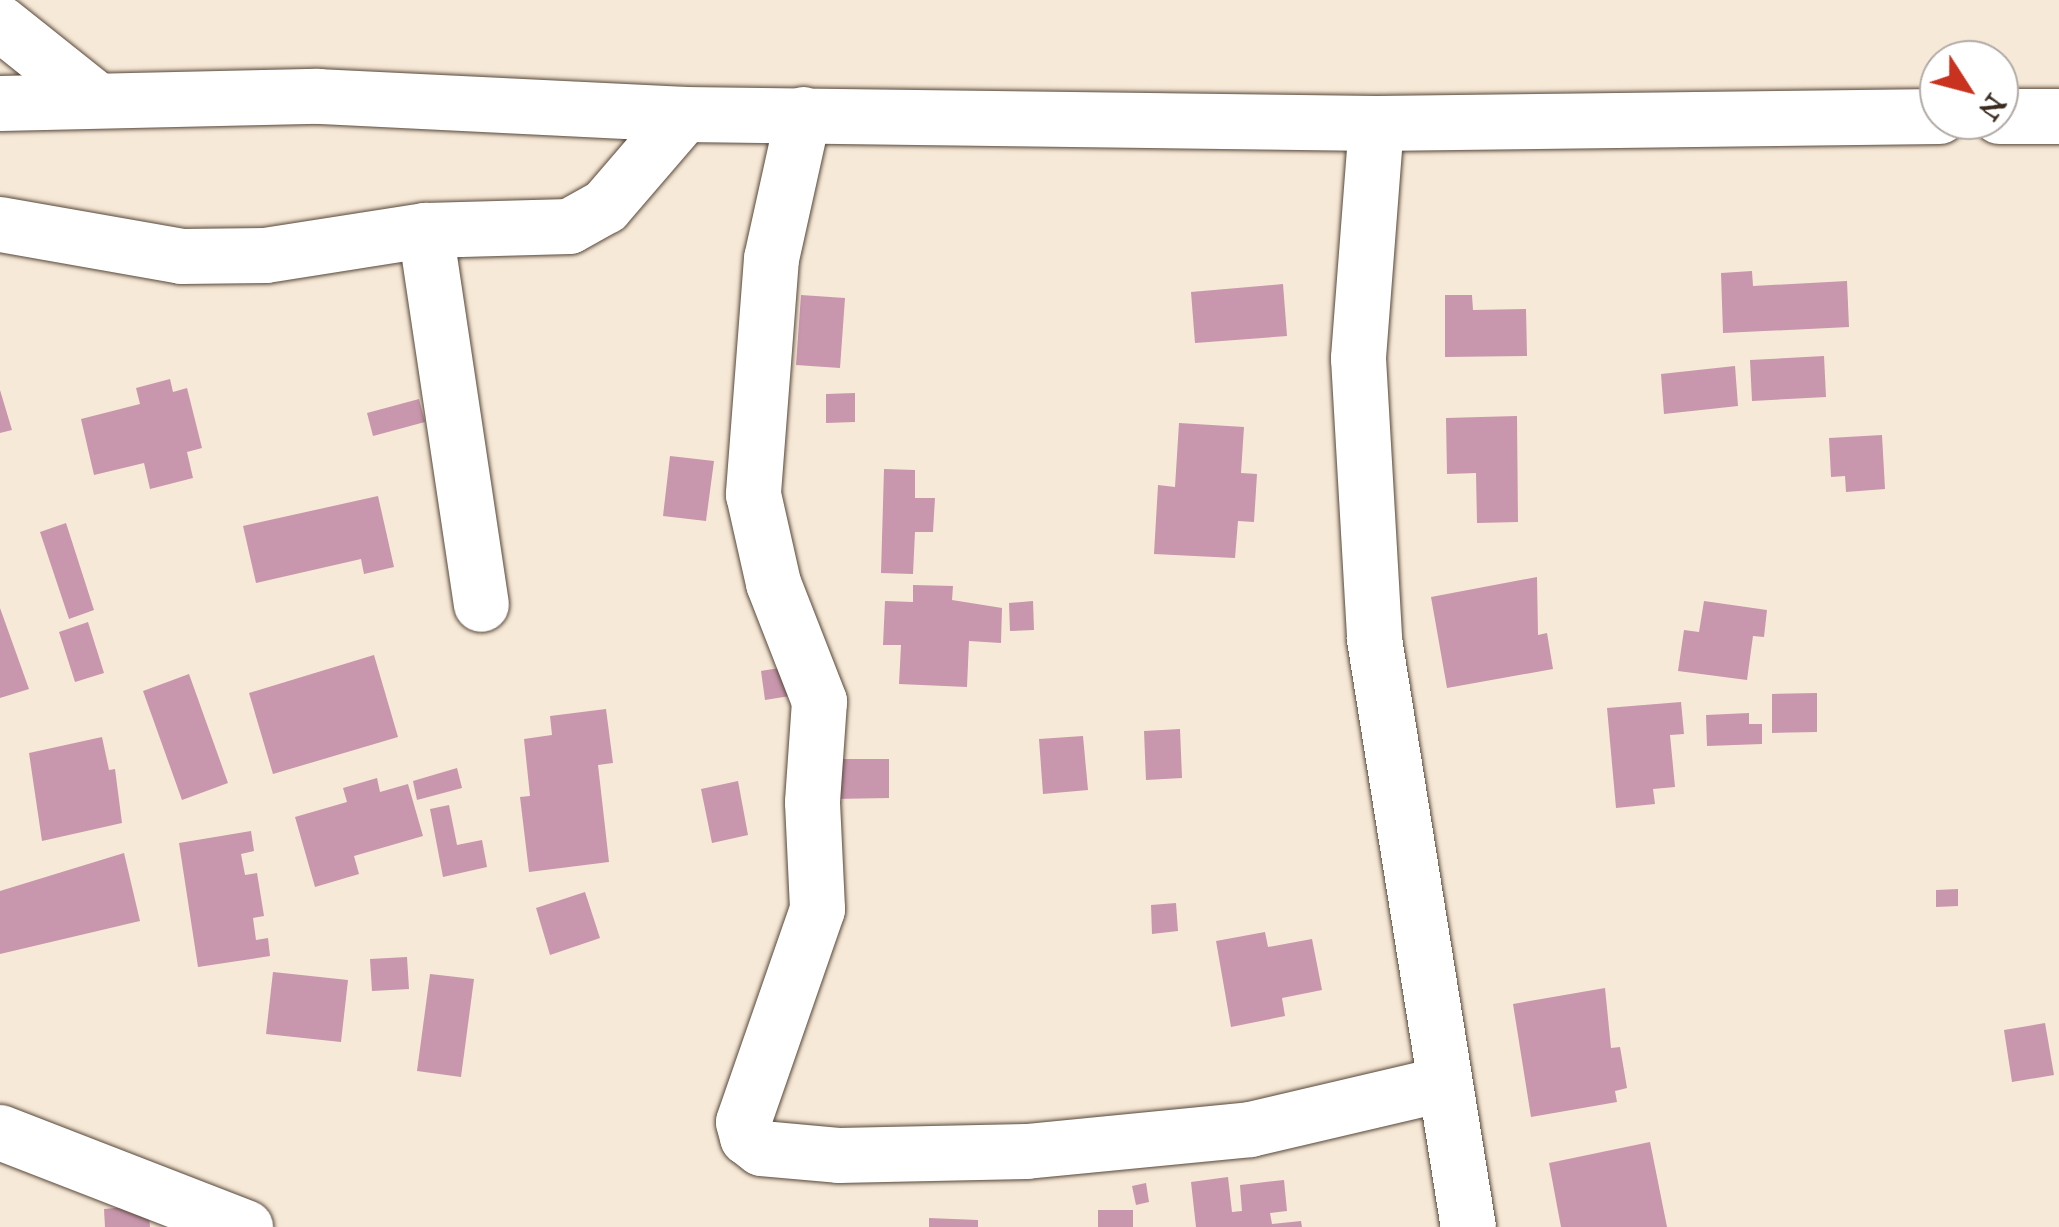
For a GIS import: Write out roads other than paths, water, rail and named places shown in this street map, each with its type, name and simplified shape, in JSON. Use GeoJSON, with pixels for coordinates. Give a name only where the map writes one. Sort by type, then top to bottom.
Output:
{"type":"FeatureCollection","features":[{"type":"Feature","properties":{"kind":"street"},"geometry":{"type":"LineString","coordinates":[[0,23],[94,98]]}},
{"type":"Feature","properties":{"kind":"street"},"geometry":{"type":"LineString","coordinates":[[0,103],[318,96],[684,114],[1376,123],[1919,116]]}},
{"type":"Feature","properties":{"kind":"street"},"geometry":{"type":"LineString","coordinates":[[0,224],[181,256],[265,255],[425,230],[569,226],[605,206],[684,114]]}},
{"type":"Feature","properties":{"kind":"street"},"geometry":{"type":"LineString","coordinates":[[803,114],[771,258],[753,494],[773,583],[819,701],[812,802],[817,909],[743,1122],[747,1137],[762,1148],[838,1155],[1026,1151],[1250,1130],[1442,1084]]}},
{"type":"Feature","properties":{"kind":"street"},"geometry":{"type":"LineString","coordinates":[[2019,116],[2059,116]]}},
{"type":"Feature","properties":{"kind":"street"},"geometry":{"type":"LineString","coordinates":[[1376,123],[1358,358],[1374,639],[1442,1084],[1468,1227]]}},
{"type":"Feature","properties":{"kind":"street"},"geometry":{"type":"LineString","coordinates":[[425,230],[481,604]]}},
{"type":"Feature","properties":{"kind":"street"},"geometry":{"type":"LineString","coordinates":[[0,1132],[245,1227]]}}]}
